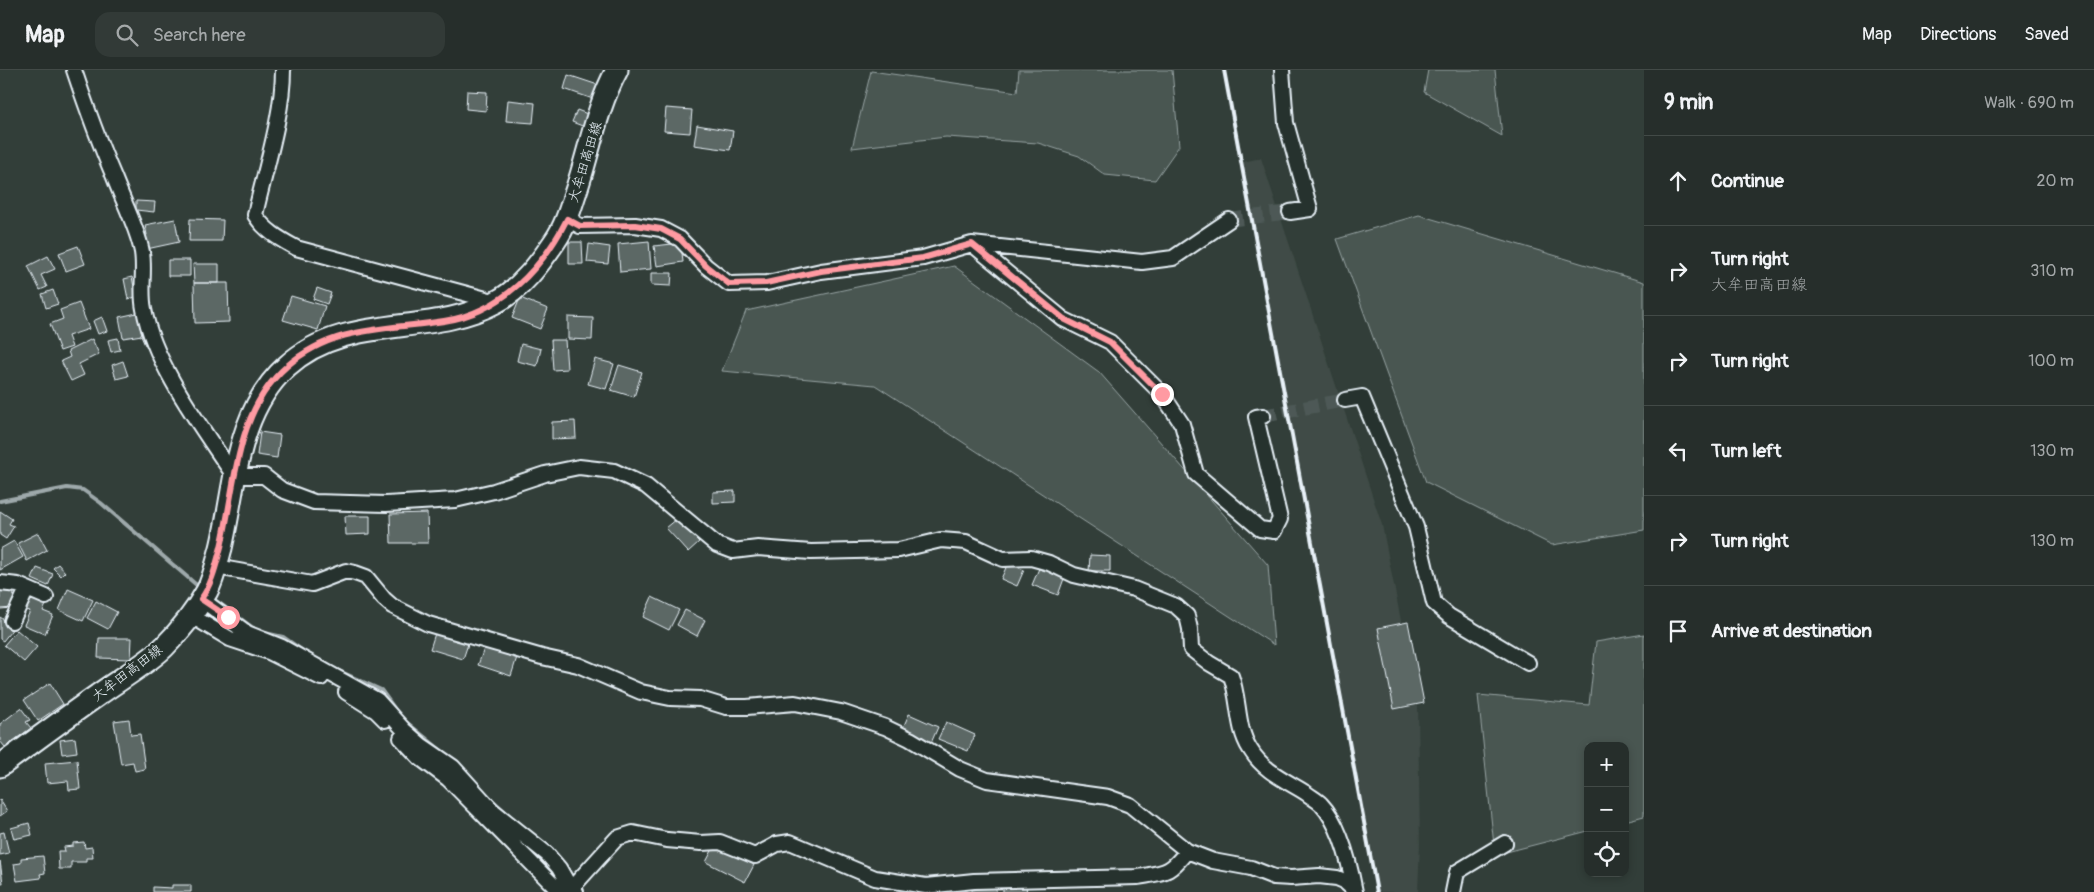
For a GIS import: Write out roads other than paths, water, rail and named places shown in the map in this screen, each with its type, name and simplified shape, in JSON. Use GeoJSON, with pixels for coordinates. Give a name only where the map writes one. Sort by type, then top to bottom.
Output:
{"type":"FeatureCollection","features":[{"type":"Feature","properties":{"kind":"main road","name":"大牟田高田線"},"geometry":{"type":"LineString","coordinates":[[0,766],[163,648],[196,607],[207,590],[216,567],[243,440],[257,405],[287,366],[312,349],[332,339],[360,330],[446,321],[466,315],[498,302],[517,287],[534,269],[557,238],[567,219],[602,104],[617,70]]}},
{"type":"Feature","properties":{"kind":"street"},"geometry":{"type":"LineString","coordinates":[[74,70],[95,132],[133,224],[142,252],[143,308],[148,326],[162,360],[186,402],[234,476],[264,476],[282,490],[314,502],[386,504],[455,500],[494,491],[545,474],[579,467],[614,470],[646,486],[717,545],[733,551],[758,548],[812,552],[899,550],[941,540],[966,542],[1003,559],[1031,558],[1048,562],[1074,575],[1134,589],[1176,606],[1187,616],[1191,649],[1209,663],[1231,676],[1236,690],[1240,727],[1249,748],[1262,767],[1321,803],[1331,819],[1347,856],[1355,892]]}},
{"type":"Feature","properties":{"kind":"street"},"geometry":{"type":"LineString","coordinates":[[283,70],[283,82],[276,122],[255,215],[261,224],[275,236],[296,248],[498,302]]}},
{"type":"Feature","properties":{"kind":"street"},"geometry":{"type":"LineString","coordinates":[[1282,70],[1286,122],[1310,209],[1290,212]]}},
{"type":"Feature","properties":{"kind":"street"},"geometry":{"type":"LineString","coordinates":[[567,219],[580,226],[635,225],[661,229],[680,239],[706,266],[729,284],[766,283],[821,271],[923,258],[972,244],[1142,262],[1173,258],[1229,220]]}},
{"type":"Feature","properties":{"kind":"street"},"geometry":{"type":"LineString","coordinates":[[972,244],[1064,319],[1110,342],[1162,394],[1182,424],[1196,474],[1260,528],[1274,531],[1280,519],[1256,417],[1263,416]]}},
{"type":"Feature","properties":{"kind":"street"},"geometry":{"type":"LineString","coordinates":[[1345,400],[1362,397],[1416,527],[1434,602],[1449,616],[1528,663]]}},
{"type":"Feature","properties":{"kind":"street"},"geometry":{"type":"LineString","coordinates":[[216,567],[312,584],[346,572],[355,572],[366,577],[392,606],[428,624],[542,657],[578,665],[642,692],[670,698],[700,699],[726,707],[795,704],[841,712],[885,727],[986,780],[1108,797],[1130,805],[1187,851],[1213,861],[1251,868],[1274,877],[1319,876],[1337,878],[1344,880],[1355,892]]}},
{"type":"Feature","properties":{"kind":"street"},"geometry":{"type":"LineString","coordinates":[[0,584],[18,586],[46,596]]}},
{"type":"Feature","properties":{"kind":"street"},"geometry":{"type":"LineString","coordinates":[[12,621],[27,589]]}},
{"type":"Feature","properties":{"kind":"street"},"geometry":{"type":"LineString","coordinates":[[196,607],[247,633],[282,646],[377,700],[404,730],[421,745],[452,767],[492,810],[547,854],[559,868],[569,891]]}},
{"type":"Feature","properties":{"kind":"street"},"geometry":{"type":"LineString","coordinates":[[196,607],[230,639],[268,652],[331,683],[376,711],[420,758],[448,779],[569,891]]}},
{"type":"Feature","properties":{"kind":"street"},"geometry":{"type":"LineString","coordinates":[[569,891],[617,838],[633,833],[667,840],[701,843],[720,842],[755,856],[777,844],[790,842],[875,878],[926,886],[974,881],[1138,877],[1163,873],[1174,867],[1187,851]]}},
{"type":"Feature","properties":{"kind":"street"},"geometry":{"type":"LineString","coordinates":[[1453,892],[1457,872],[1505,843]]}},
{"type":"Feature","properties":{"kind":"waterway"},"geometry":{"type":"LineString","coordinates":[[0,501],[67,488],[83,490],[101,503],[200,588]]}},
{"type":"Feature","properties":{"kind":"waterway"},"geometry":{"type":"LineString","coordinates":[[211,597],[256,630]]}},
{"type":"Feature","properties":{"kind":"waterway"},"geometry":{"type":"LineString","coordinates":[[265,633],[283,637],[303,651]]}},
{"type":"Feature","properties":{"kind":"waterway"},"geometry":{"type":"LineString","coordinates":[[337,670],[381,690],[399,715]]}},
{"type":"Feature","properties":{"kind":"waterway"},"geometry":{"type":"LineString","coordinates":[[405,721],[448,756]]}},
{"type":"Feature","properties":{"kind":"waterway"},"geometry":{"type":"LineString","coordinates":[[490,798],[509,815]]}},
{"type":"Feature","properties":{"kind":"tunnel"},"geometry":{"type":"LineString","coordinates":[[1229,220],[1290,212]]}},
{"type":"Feature","properties":{"kind":"tunnel"},"geometry":{"type":"LineString","coordinates":[[1263,416],[1345,400]]}},
{"type":"Feature","properties":{"kind":"railway"},"geometry":{"type":"LineString","coordinates":[[1224,70],[1377,892]]}}]}
